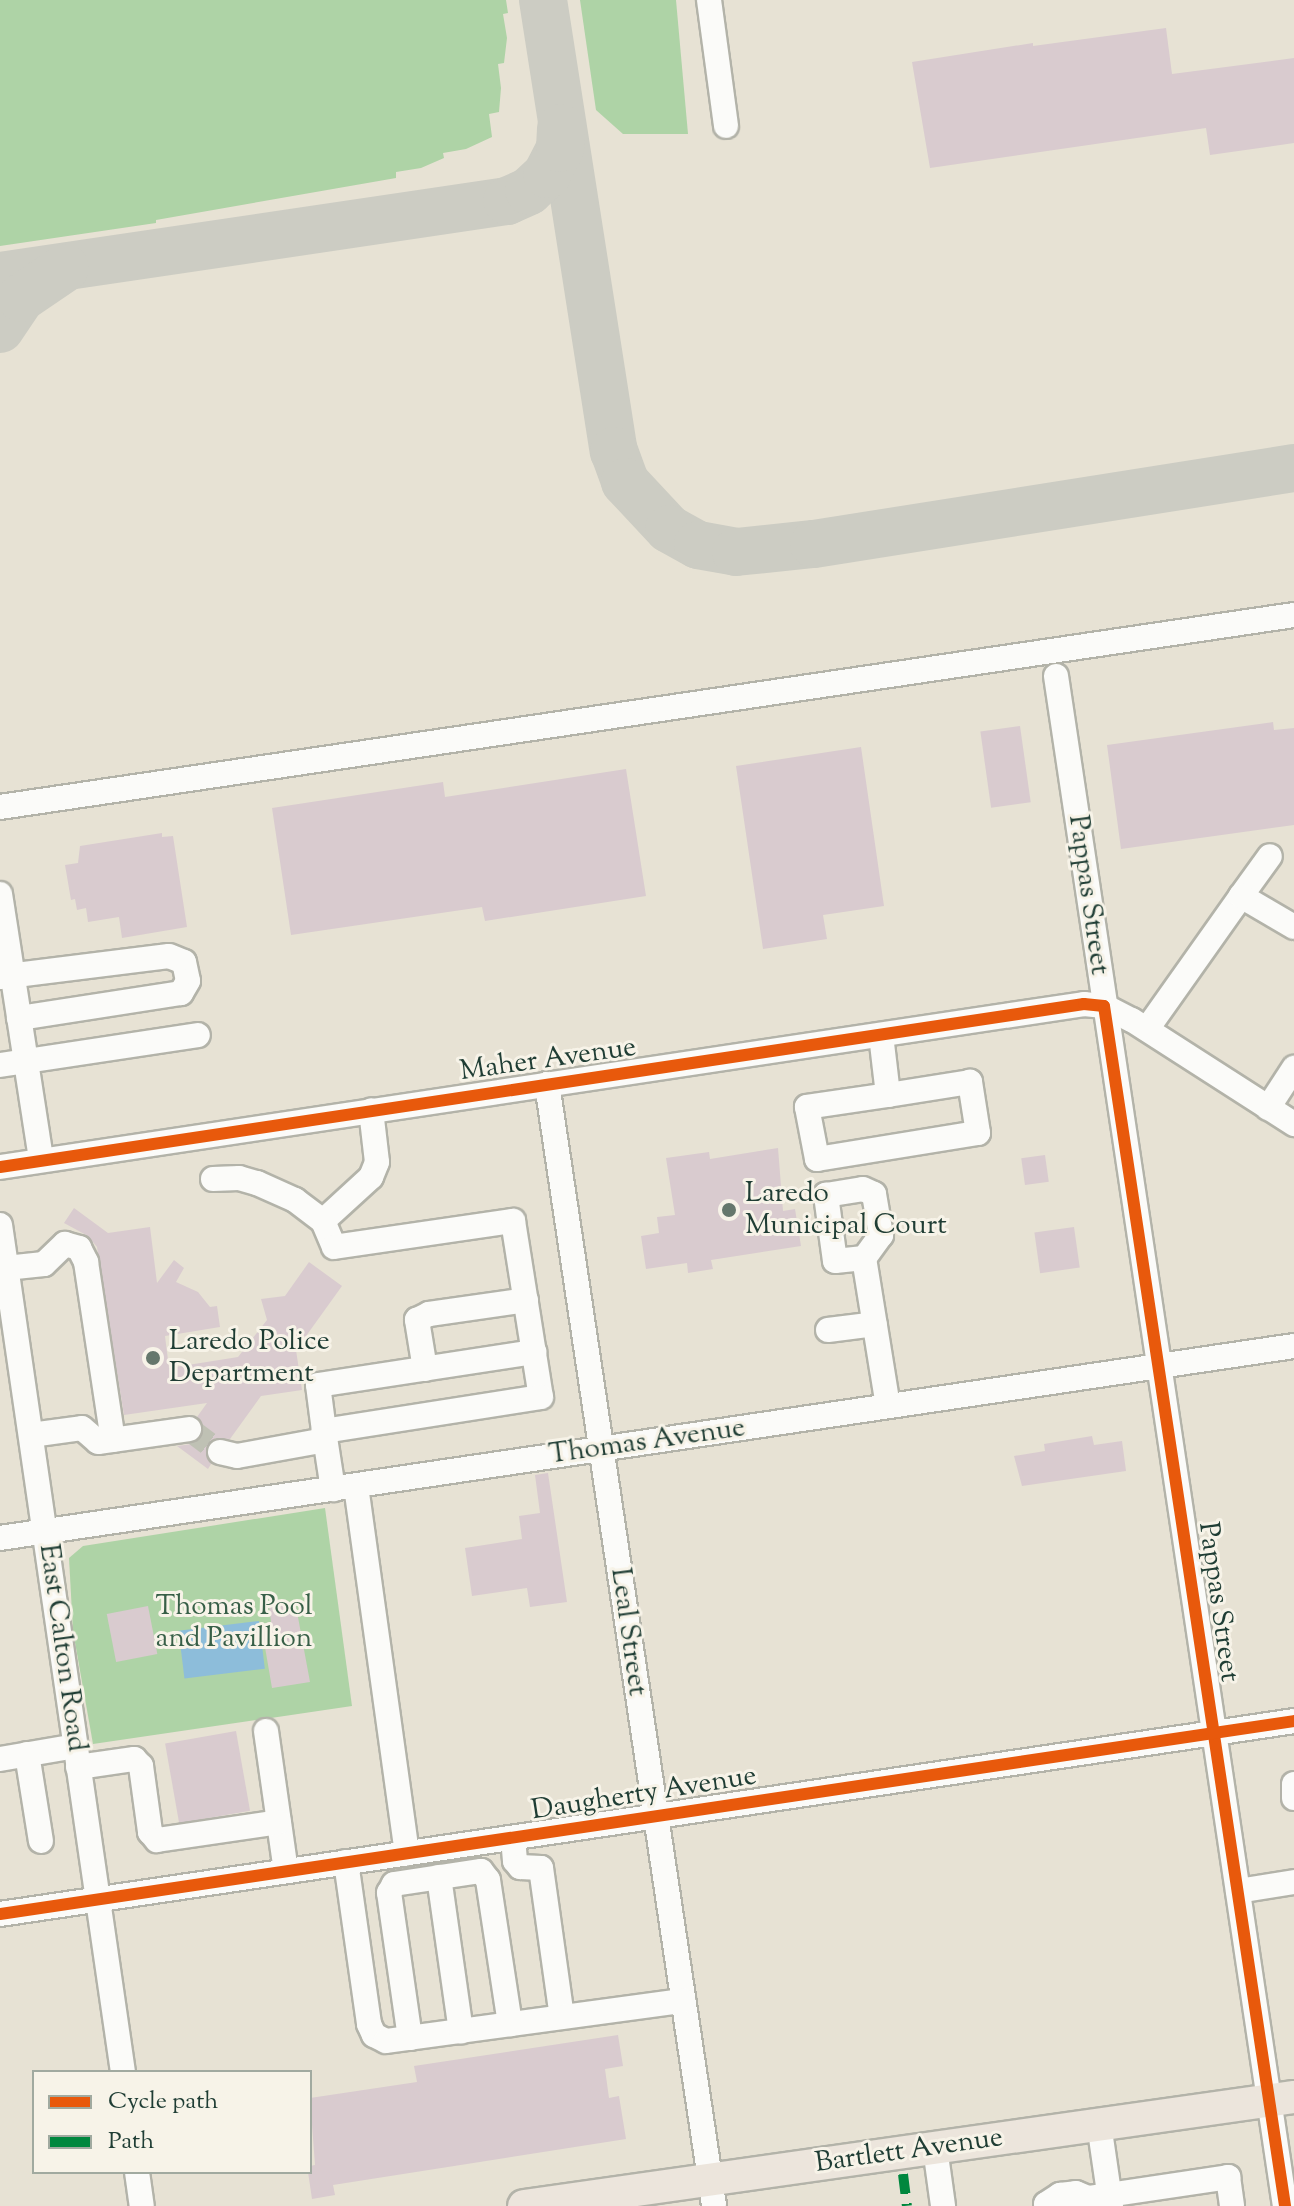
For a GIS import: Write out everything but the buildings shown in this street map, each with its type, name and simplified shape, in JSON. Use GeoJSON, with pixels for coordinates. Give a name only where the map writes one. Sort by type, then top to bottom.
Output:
{"type":"FeatureCollection","features":[{"type":"Feature","properties":{"kind":"main road","name":"Bartlett Avenue"},"geometry":{"type":"LineString","coordinates":[[524,2206],[712,2193],[935,2148],[1282,2098]]}},
{"type":"Feature","properties":{"kind":"street"},"geometry":{"type":"LineString","coordinates":[[709,0],[726,126]]}},
{"type":"Feature","properties":{"kind":"street"},"geometry":{"type":"LineString","coordinates":[[0,807],[1294,615]]}},
{"type":"Feature","properties":{"kind":"street","name":"Pappas Street"},"geometry":{"type":"LineString","coordinates":[[1056,676],[1238,1891],[1282,2098],[1285,2206]]}},
{"type":"Feature","properties":{"kind":"street"},"geometry":{"type":"LineString","coordinates":[[1147,1029],[1270,856]]}},
{"type":"Feature","properties":{"kind":"street"},"geometry":{"type":"LineString","coordinates":[[0,894],[6,976],[19,1018],[41,1160]]}},
{"type":"Feature","properties":{"kind":"street"},"geometry":{"type":"LineString","coordinates":[[1241,896],[1294,927]]}},
{"type":"Feature","properties":{"kind":"street"},"geometry":{"type":"LineString","coordinates":[[6,976],[45,974],[169,956],[184,962],[188,981],[181,993],[19,1018]]}},
{"type":"Feature","properties":{"kind":"street","name":"Maher Avenue"},"geometry":{"type":"LineString","coordinates":[[0,1167],[1084,1004],[1104,1006],[1147,1029],[1294,1124]]}},
{"type":"Feature","properties":{"kind":"street"},"geometry":{"type":"LineString","coordinates":[[0,1065],[198,1035]]}},
{"type":"Feature","properties":{"kind":"street"},"geometry":{"type":"LineString","coordinates":[[881,1035],[888,1095]]}},
{"type":"Feature","properties":{"kind":"street"},"geometry":{"type":"LineString","coordinates":[[1268,1108],[1294,1068]]}},
{"type":"Feature","properties":{"kind":"street"},"geometry":{"type":"LineString","coordinates":[[970,1082],[978,1133],[817,1159],[807,1107],[888,1095],[970,1082]]}},
{"type":"Feature","properties":{"kind":"street","name":"Leal Street"},"geometry":{"type":"LineString","coordinates":[[547,1084],[712,2193]]}},
{"type":"Feature","properties":{"kind":"street"},"geometry":{"type":"LineString","coordinates":[[323,1221],[371,1177],[377,1162],[371,1110]]}},
{"type":"Feature","properties":{"kind":"street"},"geometry":{"type":"LineString","coordinates":[[213,1179],[239,1178],[295,1200],[323,1221],[334,1247],[513,1221],[541,1397],[325,1436],[237,1456],[220,1452]]}},
{"type":"Feature","properties":{"kind":"street","name":"East Calton Road"},"geometry":{"type":"LineString","coordinates":[[0,1225],[123,2070]]}},
{"type":"Feature","properties":{"kind":"street"},"geometry":{"type":"LineString","coordinates":[[6,1268],[44,1264],[65,1244],[79,1248],[86,1262],[113,1440]]}},
{"type":"Feature","properties":{"kind":"street"},"geometry":{"type":"LineString","coordinates":[[864,1258],[888,1406]]}},
{"type":"Feature","properties":{"kind":"street"},"geometry":{"type":"LineString","coordinates":[[425,1369],[417,1320],[429,1314],[526,1300]]}},
{"type":"Feature","properties":{"kind":"street"},"geometry":{"type":"LineString","coordinates":[[828,1330],[875,1324]]}},
{"type":"Feature","properties":{"kind":"street","name":"Thomas Avenue"},"geometry":{"type":"LineString","coordinates":[[0,1538],[1294,1346]]}},
{"type":"Feature","properties":{"kind":"street"},"geometry":{"type":"LineString","coordinates":[[407,1853],[345,1487],[325,1436],[318,1385],[534,1352]]}},
{"type":"Feature","properties":{"kind":"street"},"geometry":{"type":"LineString","coordinates":[[31,1435],[82,1428],[98,1442],[189,1429]]}},
{"type":"Feature","properties":{"kind":"street","name":"Daugherty Avenue"},"geometry":{"type":"LineString","coordinates":[[0,1914],[1294,1721]]}},
{"type":"Feature","properties":{"kind":"street"},"geometry":{"type":"LineString","coordinates":[[266,1731],[286,1871]]}},
{"type":"Feature","properties":{"kind":"street"},"geometry":{"type":"LineString","coordinates":[[27,1754],[41,1841]]}},
{"type":"Feature","properties":{"kind":"street"},"geometry":{"type":"LineString","coordinates":[[0,1759],[27,1754],[134,1759],[141,1766],[150,1832],[157,1840],[279,1822]]}},
{"type":"Feature","properties":{"kind":"street"},"geometry":{"type":"LineString","coordinates":[[1294,1784],[1294,1798]]}},
{"type":"Feature","properties":{"kind":"street"},"geometry":{"type":"LineString","coordinates":[[513,1838],[515,1861],[520,1867],[541,1868],[562,2017]]}},
{"type":"Feature","properties":{"kind":"street"},"geometry":{"type":"LineString","coordinates":[[346,1862],[369,2024],[374,2035],[386,2041],[683,2001]]}},
{"type":"Feature","properties":{"kind":"street"},"geometry":{"type":"LineString","coordinates":[[410,2038],[389,1893],[394,1884],[481,1871],[488,1880],[510,2024]]}},
{"type":"Feature","properties":{"kind":"street"},"geometry":{"type":"LineString","coordinates":[[439,1877],[461,2031]]}},
{"type":"Feature","properties":{"kind":"street"},"geometry":{"type":"LineString","coordinates":[[1238,1891],[1294,1882]]}},
{"type":"Feature","properties":{"kind":"street"},"geometry":{"type":"LineString","coordinates":[[1097,2201],[1099,2124]]}},
{"type":"Feature","properties":{"kind":"street"},"geometry":{"type":"LineString","coordinates":[[935,2148],[943,2206]]}},
{"type":"Feature","properties":{"kind":"street"},"geometry":{"type":"LineString","coordinates":[[137,2174],[142,2206]]}},
{"type":"Feature","properties":{"kind":"street"},"geometry":{"type":"LineString","coordinates":[[1044,2205],[1060,2195],[1076,2193],[1097,2201],[1182,2195],[1228,2177],[1232,2206]]}},
{"type":"Feature","properties":{"kind":"green space"},"geometry":{"type":"Polygon","coordinates":[[[0,0],[506,0],[508,13],[503,14],[507,38],[504,63],[498,64],[501,88],[499,112],[489,114],[492,137],[466,149],[443,153],[444,158],[421,168],[396,172],[396,178],[156,220],[156,223],[0,246],[0,0]]]}},
{"type":"Feature","properties":{"kind":"green space"},"geometry":{"type":"Polygon","coordinates":[[[580,0],[676,0],[688,134],[623,134],[596,110],[580,0]]]}},
{"type":"Feature","properties":{"kind":"green space","name":"Thomas Pool and Pavillion"},"geometry":{"type":"Polygon","coordinates":[[[325,1508],[352,1706],[93,1744],[73,1631],[69,1558],[83,1546],[325,1508]]]}},
{"type":"Feature","properties":{"kind":"water"},"geometry":{"type":"Polygon","coordinates":[[[259,1621],[265,1669],[184,1679],[179,1631],[259,1621]]]}},
{"type":"Feature","properties":{"kind":"taxiway"},"geometry":{"type":"LineString","coordinates":[[543,0],[614,451],[625,482],[669,529],[698,545],[736,552],[814,544],[1294,468]]}},
{"type":"Feature","properties":{"kind":"taxiway"},"geometry":{"type":"LineString","coordinates":[[0,276],[507,201],[529,191],[547,174],[560,148],[561,128]]}},
{"type":"Feature","properties":{"kind":"taxiway"},"geometry":{"type":"LineString","coordinates":[[0,329],[21,298],[65,268]]}},
{"type":"Feature","properties":{"kind":"tunnel"},"geometry":{"type":"LineString","coordinates":[[189,1429],[220,1452]]}},
{"type":"Feature","properties":{"kind":"marked path"},"geometry":{"type":"LineString","coordinates":[[903,2174],[907,2206]]}},
{"type":"Feature","properties":{"kind":"cycle path"},"geometry":{"type":"LineString","coordinates":[[0,1167],[1084,1004],[1104,1006],[1285,2206]]}},
{"type":"Feature","properties":{"kind":"cycle path"},"geometry":{"type":"LineString","coordinates":[[0,1914],[1294,1721]]}},
{"type":"Feature","properties":{"kind":"place","name":"Laredo Municipal Court"},"geometry":{"type":"Point","coordinates":[729,1210]}},
{"type":"Feature","properties":{"kind":"place","name":"Laredo Police Department"},"geometry":{"type":"Point","coordinates":[153,1358]}}]}
